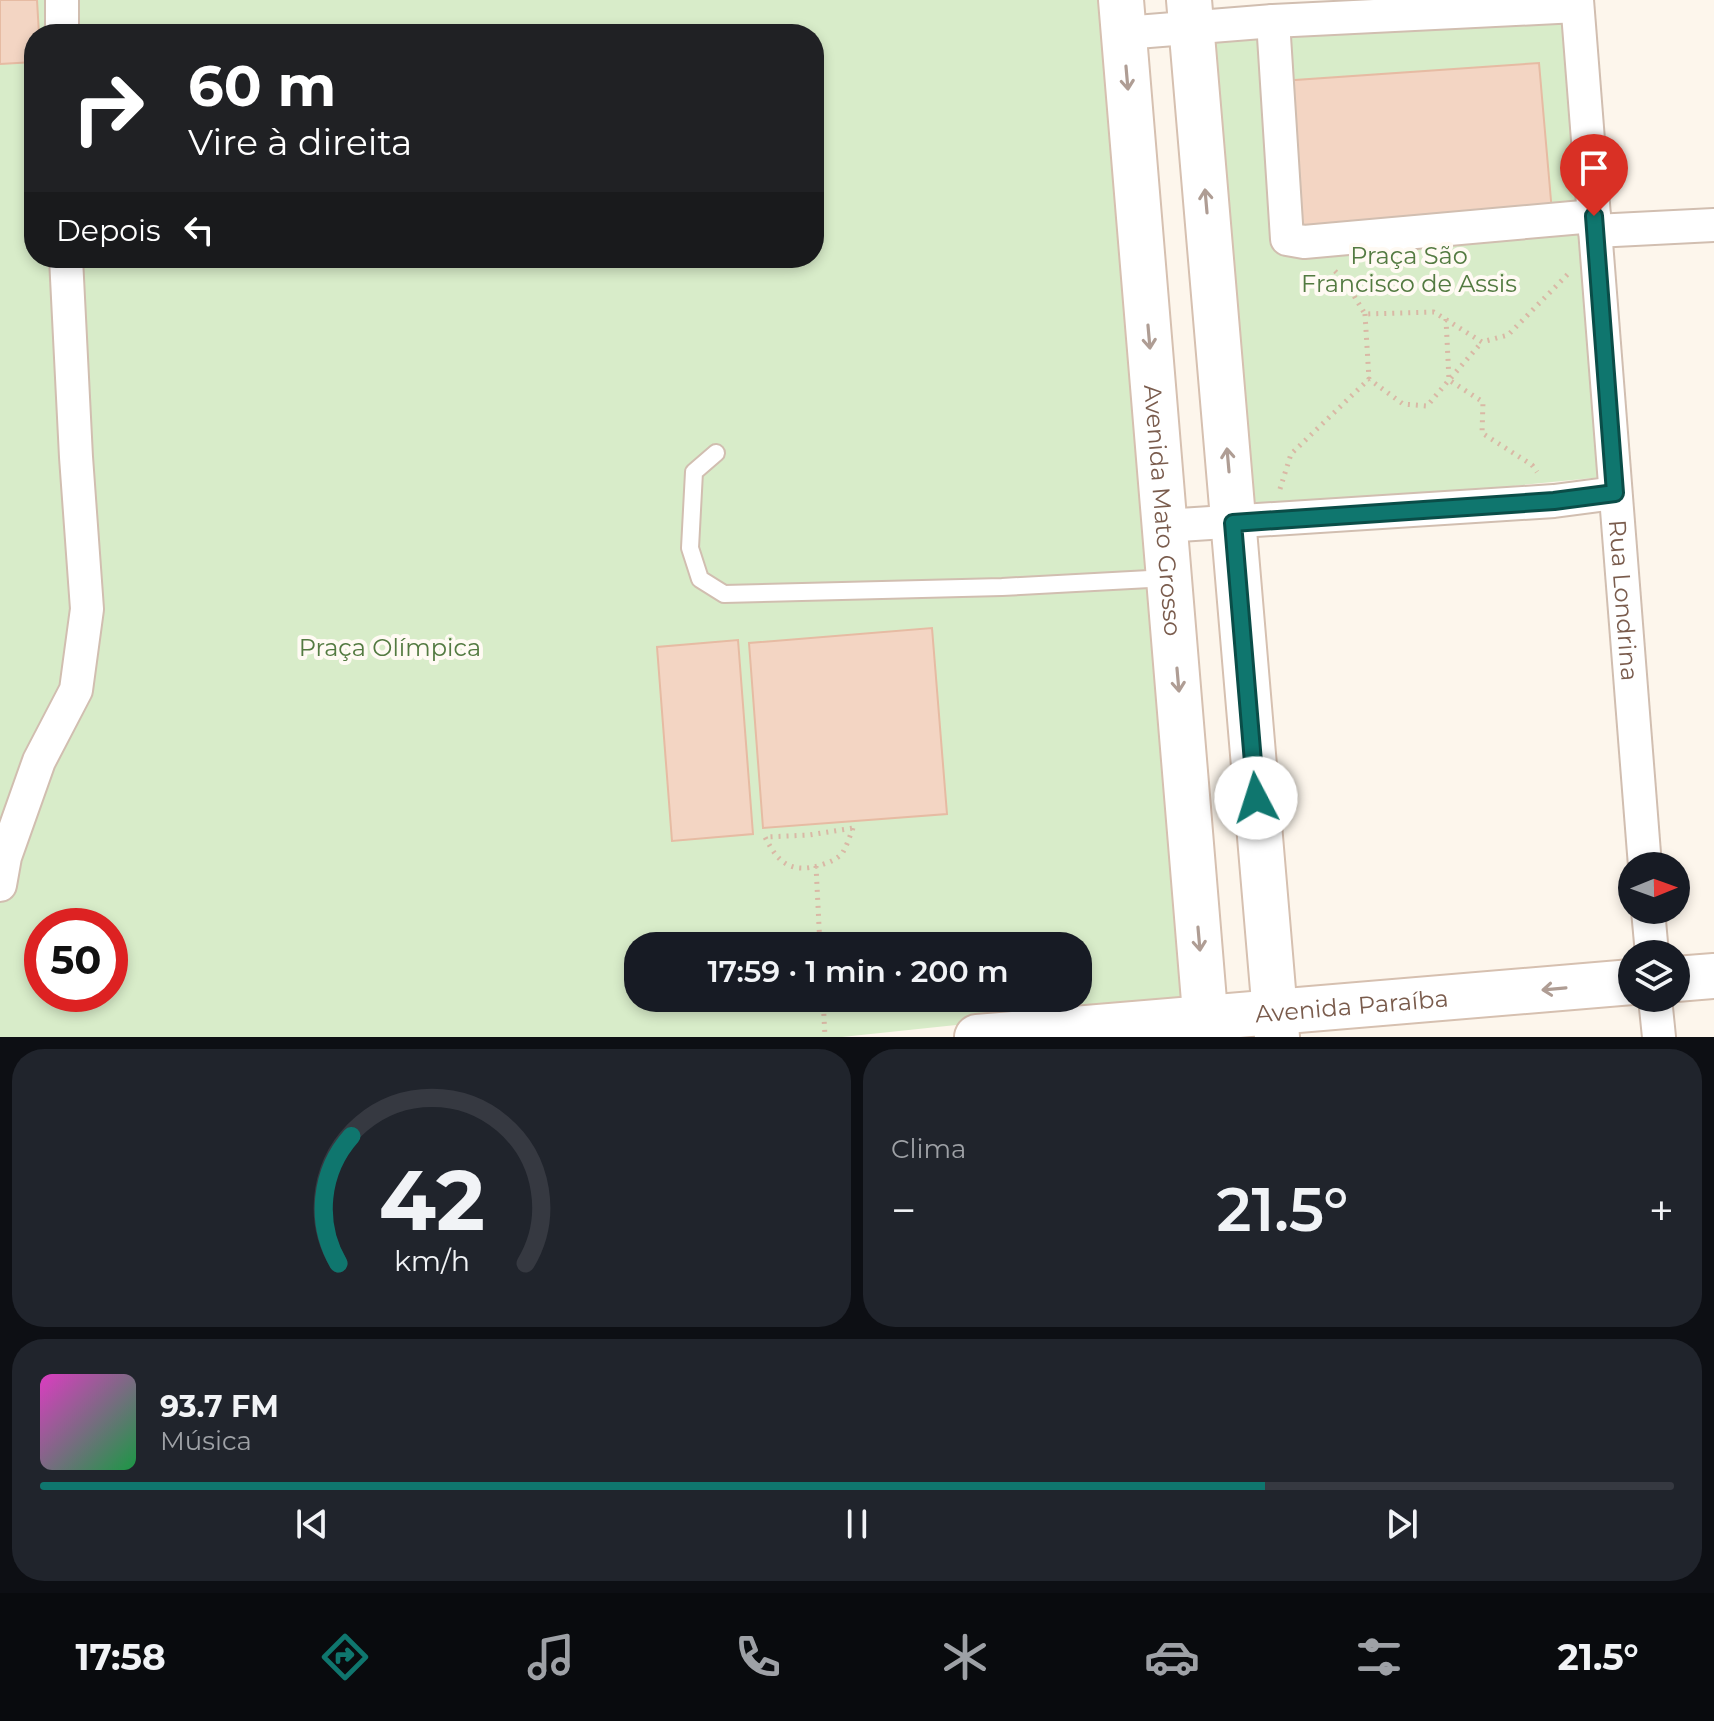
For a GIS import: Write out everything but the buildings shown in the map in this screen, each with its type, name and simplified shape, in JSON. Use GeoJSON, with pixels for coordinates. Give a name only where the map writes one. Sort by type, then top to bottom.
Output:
{"type":"FeatureCollection","features":[{"type":"Feature","properties":{"kind":"main road"},"geometry":{"type":"LineString","coordinates":[[1190,14],[1252,522],[1276,1024]]}},
{"type":"Feature","properties":{"kind":"main road","name":"Avenida Mato Grosso"},"geometry":{"type":"LineString","coordinates":[[1122,16],[1206,1028]]}},
{"type":"Feature","properties":{"kind":"main road"},"geometry":{"type":"LineString","coordinates":[[1690,978],[1714,976]]}},
{"type":"Feature","properties":{"kind":"main road","name":"Avenida Paraíba"},"geometry":{"type":"LineString","coordinates":[[977,1037],[1276,1024],[1618,984]]}},
{"type":"Feature","properties":{"kind":"street"},"geometry":{"type":"LineString","coordinates":[[62,0],[62,24]]}},
{"type":"Feature","properties":{"kind":"street"},"geometry":{"type":"LineString","coordinates":[[1122,16],[1190,14],[1273,21],[1577,3]]}},
{"type":"Feature","properties":{"kind":"street","name":"Rua Londrina"},"geometry":{"type":"LineString","coordinates":[[1577,3],[1644,852]]}},
{"type":"Feature","properties":{"kind":"street"},"geometry":{"type":"LineString","coordinates":[[1273,21],[1287,239],[1304,242],[1714,225]]}},
{"type":"Feature","properties":{"kind":"street"},"geometry":{"type":"LineString","coordinates":[[0,885],[5,857],[39,761],[76,690],[87,609],[67,268]]}},
{"type":"Feature","properties":{"kind":"street"},"geometry":{"type":"LineString","coordinates":[[1164,526],[1554,501],[1615,493]]}},
{"type":"Feature","properties":{"kind":"street"},"geometry":{"type":"LineString","coordinates":[[1656,1012],[1659,1037]]}},
{"type":"Feature","properties":{"kind":"lane"},"geometry":{"type":"LineString","coordinates":[[716,453],[694,472],[690,548],[700,579],[724,594],[1002,587],[1170,578]]}},
{"type":"Feature","properties":{"kind":"path"},"geometry":{"type":"LineString","coordinates":[[1369,379],[1403,404],[1427,406],[1482,342],[1508,335],[1595,230]]}},
{"type":"Feature","properties":{"kind":"path"},"geometry":{"type":"LineString","coordinates":[[1252,522],[1291,454],[1369,379],[1365,314],[1345,281],[1304,242]]}},
{"type":"Feature","properties":{"kind":"path"},"geometry":{"type":"LineString","coordinates":[[1365,314],[1434,312],[1482,342]]}},
{"type":"Feature","properties":{"kind":"path"},"geometry":{"type":"LineString","coordinates":[[1446,318],[1449,380]]}},
{"type":"Feature","properties":{"kind":"path"},"geometry":{"type":"LineString","coordinates":[[1449,380],[1483,402],[1482,433],[1532,465],[1554,501]]}},
{"type":"Feature","properties":{"kind":"path"},"geometry":{"type":"LineString","coordinates":[[853,828],[842,853],[833,861],[816,866],[795,868],[783,863],[774,855],[765,837],[809,835],[853,828]]}},
{"type":"Feature","properties":{"kind":"path"},"geometry":{"type":"LineString","coordinates":[[816,866],[819,932]]}},
{"type":"Feature","properties":{"kind":"path"},"geometry":{"type":"LineString","coordinates":[[824,1012],[825,1037]]}},
{"type":"Feature","properties":{"kind":"green space","name":"Praça Olímpica"},"geometry":{"type":"Polygon","coordinates":[[[0,0],[1110,0],[1195,1000],[1092,1011],[1092,932],[624,932],[624,1012],[1081,1012],[842,1037],[0,1037],[0,0]]]}},
{"type":"Feature","properties":{"kind":"green space","name":"Praça São Francisco de Assis"},"geometry":{"type":"Polygon","coordinates":[[[1569,13],[1603,477],[1241,513],[1204,37],[1569,13]]]}},
{"type":"Feature","properties":{"kind":"route"},"geometry":{"type":"LineString","coordinates":[[1256,798],[1233,523],[1554,501],[1615,493],[1594,216]]}}]}
